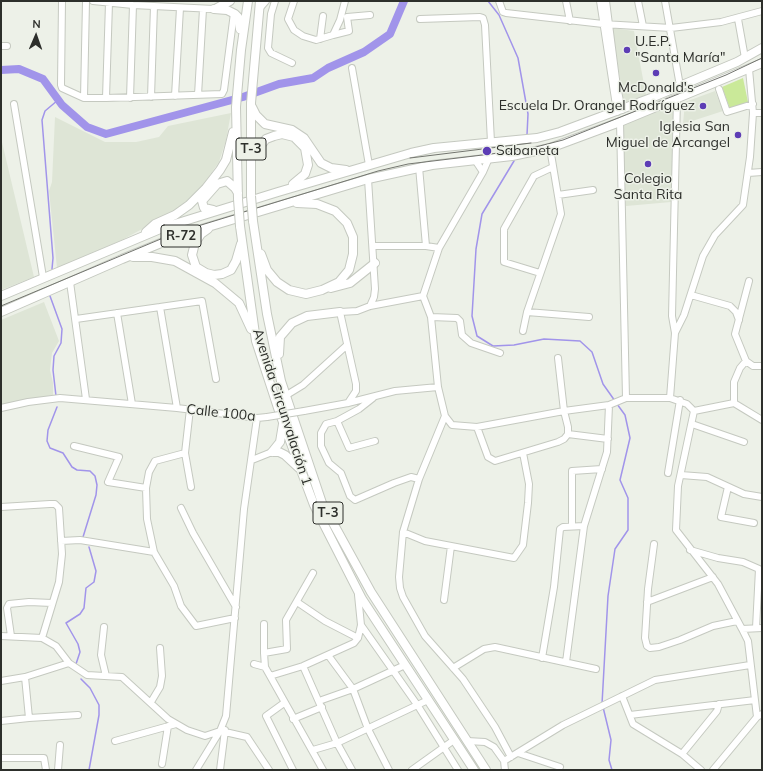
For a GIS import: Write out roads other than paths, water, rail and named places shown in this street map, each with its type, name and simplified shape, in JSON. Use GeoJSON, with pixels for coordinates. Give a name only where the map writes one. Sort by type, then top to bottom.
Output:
{"type":"FeatureCollection","features":[{"type":"Feature","properties":{"kind":"main road"},"geometry":{"type":"LineString","coordinates":[[214,9],[230,1]]}},
{"type":"Feature","properties":{"kind":"main road","name":"Avenida Circunvalación 1"},"geometry":{"type":"LineString","coordinates":[[248,1],[241,50],[236,108],[238,197],[240,226],[256,341],[314,505],[358,591],[474,770]]}},
{"type":"Feature","properties":{"kind":"main road","name":"Avenida Circunvalación 1"},"geometry":{"type":"LineString","coordinates":[[260,5],[251,89],[251,196],[255,237],[267,314],[285,396],[322,503],[370,592],[486,770]]}},
{"type":"Feature","properties":{"kind":"main road"},"geometry":{"type":"LineString","coordinates":[[214,9],[234,13],[238,17],[240,22],[241,50]]}},
{"type":"Feature","properties":{"kind":"main road","name":"R-72"},"geometry":{"type":"LineString","coordinates":[[1,296],[43,277],[139,238],[216,210],[369,165],[434,148],[537,138],[560,132],[619,111],[680,86],[745,58],[762,48]]}},
{"type":"Feature","properties":{"kind":"main road","name":"R-72"},"geometry":{"type":"LineString","coordinates":[[1,312],[178,236],[368,179],[419,167],[538,152],[620,122],[762,63]]}},
{"type":"Feature","properties":{"kind":"main road"},"geometry":{"type":"LineString","coordinates":[[251,102],[260,120],[272,126],[285,128],[298,133],[308,144],[321,163],[331,168],[352,170]]}},
{"type":"Feature","properties":{"kind":"main road"},"geometry":{"type":"LineString","coordinates":[[139,238],[155,224],[189,205],[220,170],[231,144],[236,108]]}},
{"type":"Feature","properties":{"kind":"main road"},"geometry":{"type":"LineString","coordinates":[[251,158],[266,139],[274,136],[289,134],[302,143],[305,148],[308,164],[305,174],[298,182],[278,192]]}},
{"type":"Feature","properties":{"kind":"main road"},"geometry":{"type":"LineString","coordinates":[[216,210],[204,208],[202,201],[217,184],[227,181],[235,188],[238,197]]}},
{"type":"Feature","properties":{"kind":"main road"},"geometry":{"type":"LineString","coordinates":[[290,202],[317,204],[335,211],[346,224],[353,237],[353,254],[349,270],[339,282],[322,290]]}},
{"type":"Feature","properties":{"kind":"main road"},"geometry":{"type":"LineString","coordinates":[[212,226],[201,234],[195,243],[192,255],[196,267],[206,273],[214,275],[222,274],[231,270],[236,261],[242,240]]}},
{"type":"Feature","properties":{"kind":"main road"},"geometry":{"type":"LineString","coordinates":[[255,237],[267,270],[276,282],[289,290],[306,294],[350,283],[374,263]]}},
{"type":"Feature","properties":{"kind":"main road"},"geometry":{"type":"LineString","coordinates":[[122,259],[152,257],[175,261],[215,283],[240,303],[256,341]]}},
{"type":"Feature","properties":{"kind":"main road"},"geometry":{"type":"LineString","coordinates":[[282,381],[278,349],[280,337],[292,323],[307,316],[340,312]]}},
{"type":"Feature","properties":{"kind":"main road"},"geometry":{"type":"LineString","coordinates":[[272,452],[280,442],[284,422]]}},
{"type":"Feature","properties":{"kind":"main road"},"geometry":{"type":"LineString","coordinates":[[272,452],[279,452],[285,455],[302,471]]}},
{"type":"Feature","properties":{"kind":"street"},"geometry":{"type":"LineString","coordinates":[[62,1],[61,85],[62,88],[84,98],[130,98],[222,94],[224,90],[234,13]]}},
{"type":"Feature","properties":{"kind":"street"},"geometry":{"type":"LineString","coordinates":[[84,98],[86,1]]}},
{"type":"Feature","properties":{"kind":"street"},"geometry":{"type":"LineString","coordinates":[[93,1],[133,5],[214,9]]}},
{"type":"Feature","properties":{"kind":"street"},"geometry":{"type":"LineString","coordinates":[[260,5],[266,1]]}},
{"type":"Feature","properties":{"kind":"street"},"geometry":{"type":"LineString","coordinates":[[275,1],[271,14],[268,48],[271,53],[292,63]]}},
{"type":"Feature","properties":{"kind":"street"},"geometry":{"type":"LineString","coordinates":[[292,1],[288,19],[294,30],[303,36],[316,40],[349,32],[344,17],[345,1]]}},
{"type":"Feature","properties":{"kind":"street"},"geometry":{"type":"LineString","coordinates":[[499,1],[504,13],[606,24],[671,28],[699,26],[738,19],[762,11]]}},
{"type":"Feature","properties":{"kind":"street"},"geometry":{"type":"LineString","coordinates":[[566,1],[570,20]]}},
{"type":"Feature","properties":{"kind":"street"},"geometry":{"type":"LineString","coordinates":[[600,1],[606,24],[617,87],[619,111]]}},
{"type":"Feature","properties":{"kind":"street"},"geometry":{"type":"LineString","coordinates":[[606,1],[606,24]]}},
{"type":"Feature","properties":{"kind":"street"},"geometry":{"type":"LineString","coordinates":[[638,1],[643,26]]}},
{"type":"Feature","properties":{"kind":"street"},"geometry":{"type":"LineString","coordinates":[[665,1],[671,28],[680,86]]}},
{"type":"Feature","properties":{"kind":"street"},"geometry":{"type":"LineString","coordinates":[[106,98],[109,3]]}},
{"type":"Feature","properties":{"kind":"street"},"geometry":{"type":"LineString","coordinates":[[130,98],[133,5]]}},
{"type":"Feature","properties":{"kind":"street"},"geometry":{"type":"LineString","coordinates":[[152,97],[154,6]]}},
{"type":"Feature","properties":{"kind":"street"},"geometry":{"type":"LineString","coordinates":[[175,96],[180,8]]}},
{"type":"Feature","properties":{"kind":"street"},"geometry":{"type":"LineString","coordinates":[[198,95],[203,9]]}},
{"type":"Feature","properties":{"kind":"street"},"geometry":{"type":"LineString","coordinates":[[344,17],[370,15]]}},
{"type":"Feature","properties":{"kind":"street"},"geometry":{"type":"LineString","coordinates":[[320,39],[323,16]]}},
{"type":"Feature","properties":{"kind":"street"},"geometry":{"type":"LineString","coordinates":[[333,35],[344,17]]}},
{"type":"Feature","properties":{"kind":"street"},"geometry":{"type":"LineString","coordinates":[[420,19],[483,18],[485,24],[491,142]]}},
{"type":"Feature","properties":{"kind":"street"},"geometry":{"type":"LineString","coordinates":[[738,19],[745,58]]}},
{"type":"Feature","properties":{"kind":"street"},"geometry":{"type":"LineString","coordinates":[[352,68],[369,165]]}},
{"type":"Feature","properties":{"kind":"street"},"geometry":{"type":"LineString","coordinates":[[674,333],[684,315],[702,256],[715,235],[743,205],[748,173],[753,113],[749,69]]}},
{"type":"Feature","properties":{"kind":"street"},"geometry":{"type":"LineString","coordinates":[[719,89],[727,112],[753,104]]}},
{"type":"Feature","properties":{"kind":"street"},"geometry":{"type":"LineString","coordinates":[[670,398],[674,333],[672,316],[677,99]]}},
{"type":"Feature","properties":{"kind":"street"},"geometry":{"type":"LineString","coordinates":[[14,104],[43,277]]}},
{"type":"Feature","properties":{"kind":"street"},"geometry":{"type":"LineString","coordinates":[[753,113],[762,113]]}},
{"type":"Feature","properties":{"kind":"street"},"geometry":{"type":"LineString","coordinates":[[620,122],[624,399]]}},
{"type":"Feature","properties":{"kind":"street"},"geometry":{"type":"LineString","coordinates":[[523,331],[527,312],[561,214],[550,148]]}},
{"type":"Feature","properties":{"kind":"street"},"geometry":{"type":"LineString","coordinates":[[489,158],[439,248],[423,296],[431,316],[438,387],[445,416],[452,425],[476,427],[611,404],[624,399],[670,398],[680,400],[694,411],[734,403],[762,420]]}},
{"type":"Feature","properties":{"kind":"street"},"geometry":{"type":"LineString","coordinates":[[475,160],[482,172]]}},
{"type":"Feature","properties":{"kind":"street"},"geometry":{"type":"LineString","coordinates":[[419,167],[426,246]]}},
{"type":"Feature","properties":{"kind":"street"},"geometry":{"type":"LineString","coordinates":[[540,273],[504,262],[504,229],[534,176],[553,167]]}},
{"type":"Feature","properties":{"kind":"street"},"geometry":{"type":"LineString","coordinates":[[748,173],[762,172]]}},
{"type":"Feature","properties":{"kind":"street"},"geometry":{"type":"LineString","coordinates":[[368,179],[374,246],[375,290],[370,306]]}},
{"type":"Feature","properties":{"kind":"street"},"geometry":{"type":"LineString","coordinates":[[558,195],[593,190]]}},
{"type":"Feature","properties":{"kind":"street"},"geometry":{"type":"LineString","coordinates":[[374,246],[426,246],[439,248]]}},
{"type":"Feature","properties":{"kind":"street"},"geometry":{"type":"LineString","coordinates":[[749,281],[735,334],[746,361],[753,366],[762,366]]}},
{"type":"Feature","properties":{"kind":"street"},"geometry":{"type":"LineString","coordinates":[[70,282],[86,399]]}},
{"type":"Feature","properties":{"kind":"street"},"geometry":{"type":"LineString","coordinates":[[691,295],[730,306],[736,312],[739,320]]}},
{"type":"Feature","properties":{"kind":"street"},"geometry":{"type":"LineString","coordinates":[[348,403],[356,391],[356,384],[346,346],[340,312],[357,312],[370,306],[423,296]]}},
{"type":"Feature","properties":{"kind":"street"},"geometry":{"type":"LineString","coordinates":[[76,319],[202,301],[216,378]]}},
{"type":"Feature","properties":{"kind":"street"},"geometry":{"type":"LineString","coordinates":[[160,307],[177,408]]}},
{"type":"Feature","properties":{"kind":"street"},"geometry":{"type":"LineString","coordinates":[[527,312],[589,317]]}},
{"type":"Feature","properties":{"kind":"street"},"geometry":{"type":"LineString","coordinates":[[117,313],[132,404]]}},
{"type":"Feature","properties":{"kind":"street"},"geometry":{"type":"LineString","coordinates":[[431,316],[457,318],[460,321],[462,335],[471,344],[500,353]]}},
{"type":"Feature","properties":{"kind":"street"},"geometry":{"type":"LineString","coordinates":[[285,396],[303,385],[346,346]]}},
{"type":"Feature","properties":{"kind":"street"},"geometry":{"type":"LineString","coordinates":[[558,358],[568,434]]}},
{"type":"Feature","properties":{"kind":"street"},"geometry":{"type":"LineString","coordinates":[[734,403],[734,382],[740,368],[746,361]]}},
{"type":"Feature","properties":{"kind":"street","name":"Calle 100a"},"geometry":{"type":"LineString","coordinates":[[1,408],[28,402],[60,398],[86,399],[190,409],[257,418],[348,403],[395,391],[438,387]]}},
{"type":"Feature","properties":{"kind":"street"},"geometry":{"type":"LineString","coordinates":[[376,395],[359,409],[337,421],[326,424],[321,433],[321,446],[329,463],[341,472],[350,496],[355,500],[411,477],[419,479]]}},
{"type":"Feature","properties":{"kind":"street"},"geometry":{"type":"LineString","coordinates":[[668,473],[680,400]]}},
{"type":"Feature","properties":{"kind":"street"},"geometry":{"type":"LineString","coordinates":[[566,662],[584,526],[607,452],[611,404]]}},
{"type":"Feature","properties":{"kind":"street"},"geometry":{"type":"LineString","coordinates":[[190,409],[185,453],[191,487]]}},
{"type":"Feature","properties":{"kind":"street"},"geometry":{"type":"LineString","coordinates":[[694,411],[681,475],[675,526],[690,550],[718,584],[748,641],[755,700],[759,715],[713,770]]}},
{"type":"Feature","properties":{"kind":"street"},"geometry":{"type":"LineString","coordinates":[[445,416],[419,479],[403,532],[399,577],[403,597],[425,636],[463,679],[495,726],[511,757]]}},
{"type":"Feature","properties":{"kind":"street"},"geometry":{"type":"LineString","coordinates":[[220,770],[222,731],[226,716],[244,509],[257,418]]}},
{"type":"Feature","properties":{"kind":"street"},"geometry":{"type":"LineString","coordinates":[[337,421],[349,448],[376,441]]}},
{"type":"Feature","properties":{"kind":"street"},"geometry":{"type":"LineString","coordinates":[[692,424],[744,442]]}},
{"type":"Feature","properties":{"kind":"street"},"geometry":{"type":"LineString","coordinates":[[476,427],[488,457],[492,460],[523,453],[558,442],[568,434],[608,439]]}},
{"type":"Feature","properties":{"kind":"street"},"geometry":{"type":"LineString","coordinates":[[74,446],[119,457],[108,482],[146,488]]}},
{"type":"Feature","properties":{"kind":"street"},"geometry":{"type":"LineString","coordinates":[[252,460],[272,452]]}},
{"type":"Feature","properties":{"kind":"street"},"geometry":{"type":"LineString","coordinates":[[185,453],[155,461],[149,472],[146,488],[147,520],[154,552],[174,586],[181,606],[196,626],[235,618]]}},
{"type":"Feature","properties":{"kind":"street"},"geometry":{"type":"LineString","coordinates":[[403,532],[425,541],[514,558],[524,545],[529,484],[523,453]]}},
{"type":"Feature","properties":{"kind":"street"},"geometry":{"type":"LineString","coordinates":[[572,526],[572,471],[602,469]]}},
{"type":"Feature","properties":{"kind":"street"},"geometry":{"type":"LineString","coordinates":[[681,475],[707,477],[751,496],[762,497]]}},
{"type":"Feature","properties":{"kind":"street"},"geometry":{"type":"LineString","coordinates":[[728,487],[721,517],[754,523]]}},
{"type":"Feature","properties":{"kind":"street"},"geometry":{"type":"LineString","coordinates":[[1,507],[50,504],[58,505],[62,554],[58,582],[42,638]]}},
{"type":"Feature","properties":{"kind":"street"},"geometry":{"type":"LineString","coordinates":[[181,508],[193,533],[236,607]]}},
{"type":"Feature","properties":{"kind":"street"},"geometry":{"type":"LineString","coordinates":[[542,658],[554,587],[560,529],[572,526],[584,526]]}},
{"type":"Feature","properties":{"kind":"street"},"geometry":{"type":"LineString","coordinates":[[61,541],[80,540],[154,552]]}},
{"type":"Feature","properties":{"kind":"street"},"geometry":{"type":"LineString","coordinates":[[654,544],[647,602],[645,642],[650,648],[680,640],[713,626],[739,625],[759,628],[760,568],[743,562],[718,558],[690,550]]}},
{"type":"Feature","properties":{"kind":"street"},"geometry":{"type":"LineString","coordinates":[[444,600],[451,546]]}},
{"type":"Feature","properties":{"kind":"street"},"geometry":{"type":"LineString","coordinates":[[264,653],[287,649],[286,620],[313,573]]}},
{"type":"Feature","properties":{"kind":"street"},"geometry":{"type":"LineString","coordinates":[[647,602],[712,577]]}},
{"type":"Feature","properties":{"kind":"street"},"geometry":{"type":"LineString","coordinates":[[270,676],[303,666],[354,643],[358,638],[361,625],[358,591]]}},
{"type":"Feature","properties":{"kind":"street"},"geometry":{"type":"LineString","coordinates":[[11,636],[7,608],[9,604],[28,602],[52,603]]}},
{"type":"Feature","properties":{"kind":"street"},"geometry":{"type":"LineString","coordinates":[[297,602],[325,621],[358,638]]}},
{"type":"Feature","properties":{"kind":"street"},"geometry":{"type":"LineString","coordinates":[[264,624],[264,667],[293,719],[313,750],[321,770]]}},
{"type":"Feature","properties":{"kind":"street"},"geometry":{"type":"LineString","coordinates":[[361,625],[394,670],[458,770]]}},
{"type":"Feature","properties":{"kind":"street"},"geometry":{"type":"LineString","coordinates":[[104,627],[101,655],[106,676]]}},
{"type":"Feature","properties":{"kind":"street"},"geometry":{"type":"LineString","coordinates":[[1,636],[42,638],[56,646],[69,663],[87,675],[122,677],[168,719],[186,730],[205,736],[222,731],[247,737],[269,770]]}},
{"type":"Feature","properties":{"kind":"street"},"geometry":{"type":"LineString","coordinates":[[453,668],[484,649],[490,647],[596,669]]}},
{"type":"Feature","properties":{"kind":"street"},"geometry":{"type":"LineString","coordinates":[[151,702],[160,687],[162,676],[160,648]]}},
{"type":"Feature","properties":{"kind":"street"},"geometry":{"type":"LineString","coordinates":[[328,655],[353,689],[368,729],[389,770]]}},
{"type":"Feature","properties":{"kind":"street"},"geometry":{"type":"LineString","coordinates":[[1,682],[25,677],[69,663]]}},
{"type":"Feature","properties":{"kind":"street"},"geometry":{"type":"LineString","coordinates":[[254,664],[264,667]]}},
{"type":"Feature","properties":{"kind":"street"},"geometry":{"type":"LineString","coordinates":[[293,719],[320,704],[405,665]]}},
{"type":"Feature","properties":{"kind":"street"},"geometry":{"type":"LineString","coordinates":[[504,761],[563,725],[660,678],[750,665]]}},
{"type":"Feature","properties":{"kind":"street"},"geometry":{"type":"LineString","coordinates":[[303,666],[337,743],[352,770]]}},
{"type":"Feature","properties":{"kind":"street"},"geometry":{"type":"LineString","coordinates":[[25,677],[29,718]]}},
{"type":"Feature","properties":{"kind":"street"},"geometry":{"type":"LineString","coordinates":[[622,696],[633,724],[682,754],[701,770]]}},
{"type":"Feature","properties":{"kind":"street"},"geometry":{"type":"LineString","coordinates":[[313,750],[337,743],[428,700]]}},
{"type":"Feature","properties":{"kind":"street"},"geometry":{"type":"LineString","coordinates":[[630,715],[755,700]]}},
{"type":"Feature","properties":{"kind":"street"},"geometry":{"type":"LineString","coordinates":[[284,703],[266,716],[294,770]]}},
{"type":"Feature","properties":{"kind":"street"},"geometry":{"type":"LineString","coordinates":[[682,754],[718,711],[719,704]]}},
{"type":"Feature","properties":{"kind":"street"},"geometry":{"type":"LineString","coordinates":[[1,721],[78,715]]}},
{"type":"Feature","properties":{"kind":"street"},"geometry":{"type":"LineString","coordinates":[[115,741],[176,724]]}},
{"type":"Feature","properties":{"kind":"street"},"geometry":{"type":"LineString","coordinates":[[162,764],[164,742],[168,726]]}},
{"type":"Feature","properties":{"kind":"street"},"geometry":{"type":"LineString","coordinates":[[196,770],[222,731]]}},
{"type":"Feature","properties":{"kind":"street"},"geometry":{"type":"LineString","coordinates":[[412,770],[454,740]]}},
{"type":"Feature","properties":{"kind":"street"},"geometry":{"type":"LineString","coordinates":[[467,741],[479,741],[489,744],[504,761],[505,770]]}},
{"type":"Feature","properties":{"kind":"street"},"geometry":{"type":"LineString","coordinates":[[58,770],[60,745]]}},
{"type":"Feature","properties":{"kind":"street"},"geometry":{"type":"LineString","coordinates":[[518,753],[560,767]]}},
{"type":"Feature","properties":{"kind":"street"},"geometry":{"type":"LineString","coordinates":[[1,758],[44,758],[46,770]]}},
{"type":"Feature","properties":{"kind":"waterway"},"geometry":{"type":"LineString","coordinates":[[1,70],[19,69],[43,79],[62,105],[87,127],[106,134],[243,97],[279,84],[313,78],[328,68],[364,52],[390,34],[404,1]]}},
{"type":"Feature","properties":{"kind":"waterway"},"geometry":{"type":"LineString","coordinates":[[488,1],[499,15],[518,58],[528,114],[527,135]]}},
{"type":"Feature","properties":{"kind":"waterway"},"geometry":{"type":"LineString","coordinates":[[52,269],[53,258],[42,120],[45,111],[58,100]]}},
{"type":"Feature","properties":{"kind":"waterway"},"geometry":{"type":"LineString","coordinates":[[514,161],[482,214],[476,249],[472,316],[477,336],[493,346],[514,345],[544,339],[580,341],[592,352],[603,384],[615,401]]}},
{"type":"Feature","properties":{"kind":"waterway"},"geometry":{"type":"LineString","coordinates":[[50,296],[62,329],[61,343],[54,356],[53,370],[56,396]]}},
{"type":"Feature","properties":{"kind":"waterway"},"geometry":{"type":"LineString","coordinates":[[602,704],[608,596],[615,549],[628,530],[628,498],[620,480],[630,438],[625,415],[617,404]]}},
{"type":"Feature","properties":{"kind":"waterway"},"geometry":{"type":"LineString","coordinates":[[57,407],[48,430],[47,441],[50,448],[63,453],[72,467],[77,470],[90,471],[95,476],[97,485],[96,495],[83,537]]}},
{"type":"Feature","properties":{"kind":"waterway"},"geometry":{"type":"LineString","coordinates":[[76,664],[80,652],[78,644],[66,623],[80,614],[84,608],[86,588],[94,582],[96,571],[89,547]]}},
{"type":"Feature","properties":{"kind":"waterway"},"geometry":{"type":"LineString","coordinates":[[81,679],[90,688],[99,705],[99,715],[89,770]]}},
{"type":"Feature","properties":{"kind":"waterway"},"geometry":{"type":"LineString","coordinates":[[603,707],[611,740],[609,760],[612,770]]}},
{"type":"Feature","properties":{"kind":"tram line"},"geometry":{"type":"LineString","coordinates":[[1,306],[175,233],[378,171],[408,164],[524,150],[563,140],[726,75],[762,58]]}},
{"type":"Feature","properties":{"kind":"tram line"},"geometry":{"type":"LineString","coordinates":[[410,158],[531,143]]}},
{"type":"Feature","properties":{"kind":"place","name":"U.E.P. \"Santa María\""},"geometry":{"type":"Point","coordinates":[627,50]}},
{"type":"Feature","properties":{"kind":"place","name":"McDonald's"},"geometry":{"type":"Point","coordinates":[656,73]}},
{"type":"Feature","properties":{"kind":"place","name":"Escuela Dr. Orangel Rodríguez"},"geometry":{"type":"Point","coordinates":[703,106]}},
{"type":"Feature","properties":{"kind":"place","name":"Iglesia San Miguel de Arcangel"},"geometry":{"type":"Point","coordinates":[738,135]}},
{"type":"Feature","properties":{"kind":"place","name":"Sabaneta"},"geometry":{"type":"Point","coordinates":[487,151]}},
{"type":"Feature","properties":{"kind":"place","name":"Colegio Santa Rita"},"geometry":{"type":"Point","coordinates":[648,164]}}]}
